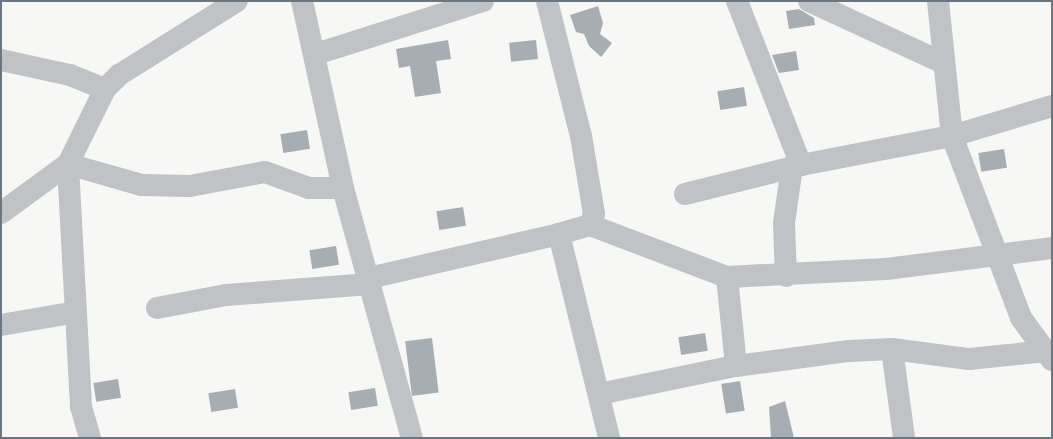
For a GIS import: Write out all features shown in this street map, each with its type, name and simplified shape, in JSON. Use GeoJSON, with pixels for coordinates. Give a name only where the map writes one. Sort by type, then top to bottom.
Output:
{"type":"FeatureCollection","features":[{"type":"Feature","properties":{"kind":"street"},"geometry":{"type":"LineString","coordinates":[[1,213],[68,164],[105,89],[120,75],[237,1]]}},
{"type":"Feature","properties":{"kind":"street"},"geometry":{"type":"LineString","coordinates":[[302,1],[316,54],[343,188],[412,438]]}},
{"type":"Feature","properties":{"kind":"street"},"geometry":{"type":"LineString","coordinates":[[316,54],[483,1]]}},
{"type":"Feature","properties":{"kind":"street"},"geometry":{"type":"LineString","coordinates":[[546,1],[582,136],[593,201],[590,225]]}},
{"type":"Feature","properties":{"kind":"street"},"geometry":{"type":"LineString","coordinates":[[738,1],[797,166],[784,224],[786,276]]}},
{"type":"Feature","properties":{"kind":"street"},"geometry":{"type":"LineString","coordinates":[[808,1],[941,62]]}},
{"type":"Feature","properties":{"kind":"street"},"geometry":{"type":"LineString","coordinates":[[938,1],[941,62],[952,136],[994,253],[1021,318],[1049,355]]}},
{"type":"Feature","properties":{"kind":"street"},"geometry":{"type":"LineString","coordinates":[[1,60],[70,75],[105,89]]}},
{"type":"Feature","properties":{"kind":"street"},"geometry":{"type":"LineString","coordinates":[[684,194],[797,166],[952,136],[1052,106]]}},
{"type":"Feature","properties":{"kind":"street"},"geometry":{"type":"LineString","coordinates":[[68,164],[141,185],[190,186],[265,172],[309,188],[343,188]]}},
{"type":"Feature","properties":{"kind":"street"},"geometry":{"type":"LineString","coordinates":[[68,164],[81,406],[90,438]]}},
{"type":"Feature","properties":{"kind":"street"},"geometry":{"type":"LineString","coordinates":[[157,308],[226,295],[369,281],[590,225],[727,277],[786,276],[886,269],[994,253],[1052,248]]}},
{"type":"Feature","properties":{"kind":"street"},"geometry":{"type":"LineString","coordinates":[[559,234],[609,438]]}},
{"type":"Feature","properties":{"kind":"street"},"geometry":{"type":"LineString","coordinates":[[727,277],[736,366]]}},
{"type":"Feature","properties":{"kind":"street"},"geometry":{"type":"LineString","coordinates":[[1,325],[76,312]]}},
{"type":"Feature","properties":{"kind":"street"},"geometry":{"type":"LineString","coordinates":[[599,394],[736,366],[892,349],[969,360],[1049,355]]}},
{"type":"Feature","properties":{"kind":"street"},"geometry":{"type":"LineString","coordinates":[[892,349],[904,438]]}},
{"type":"Feature","properties":{"kind":"building"},"geometry":{"type":"Polygon","coordinates":[[[598,6],[603,23],[600,34],[612,43],[601,57],[589,46],[584,34],[576,32],[570,15],[598,6]]]}},
{"type":"Feature","properties":{"kind":"building"},"geometry":{"type":"Polygon","coordinates":[[[799,9],[814,18],[815,25],[789,29],[786,11],[799,9]]]}},
{"type":"Feature","properties":{"kind":"building"},"geometry":{"type":"Polygon","coordinates":[[[448,40],[451,59],[436,61],[441,93],[415,97],[410,66],[399,68],[396,49],[448,40]]]}},
{"type":"Feature","properties":{"kind":"building"},"geometry":{"type":"Polygon","coordinates":[[[536,40],[538,59],[511,62],[509,43],[536,40]]]}},
{"type":"Feature","properties":{"kind":"building"},"geometry":{"type":"Polygon","coordinates":[[[796,51],[799,70],[779,73],[772,55],[796,51]]]}},
{"type":"Feature","properties":{"kind":"building"},"geometry":{"type":"Polygon","coordinates":[[[744,87],[747,106],[720,110],[717,91],[744,87]]]}},
{"type":"Feature","properties":{"kind":"building"},"geometry":{"type":"Polygon","coordinates":[[[307,130],[310,149],[283,153],[280,134],[307,130]]]}},
{"type":"Feature","properties":{"kind":"building"},"geometry":{"type":"Polygon","coordinates":[[[1004,149],[1007,168],[981,172],[978,153],[1004,149]]]}},
{"type":"Feature","properties":{"kind":"building"},"geometry":{"type":"Polygon","coordinates":[[[463,207],[466,226],[439,230],[436,211],[463,207]]]}},
{"type":"Feature","properties":{"kind":"building"},"geometry":{"type":"Polygon","coordinates":[[[336,246],[339,265],[312,269],[309,250],[336,246]]]}},
{"type":"Feature","properties":{"kind":"building"},"geometry":{"type":"Polygon","coordinates":[[[705,333],[708,351],[681,355],[678,337],[705,333]]]}},
{"type":"Feature","properties":{"kind":"building"},"geometry":{"type":"Polygon","coordinates":[[[432,338],[439,393],[412,396],[405,341],[432,338]]]}},
{"type":"Feature","properties":{"kind":"building"},"geometry":{"type":"Polygon","coordinates":[[[118,379],[121,398],[96,402],[93,383],[118,379]]]}},
{"type":"Feature","properties":{"kind":"building"},"geometry":{"type":"Polygon","coordinates":[[[740,381],[745,411],[726,414],[721,384],[740,381]]]}},
{"type":"Feature","properties":{"kind":"building"},"geometry":{"type":"Polygon","coordinates":[[[375,388],[378,406],[351,410],[348,392],[375,388]]]}},
{"type":"Feature","properties":{"kind":"building"},"geometry":{"type":"Polygon","coordinates":[[[235,389],[238,408],[211,412],[208,393],[235,389]]]}},
{"type":"Feature","properties":{"kind":"building"},"geometry":{"type":"Polygon","coordinates":[[[785,401],[794,438],[771,438],[769,407],[785,401]]]}}]}
